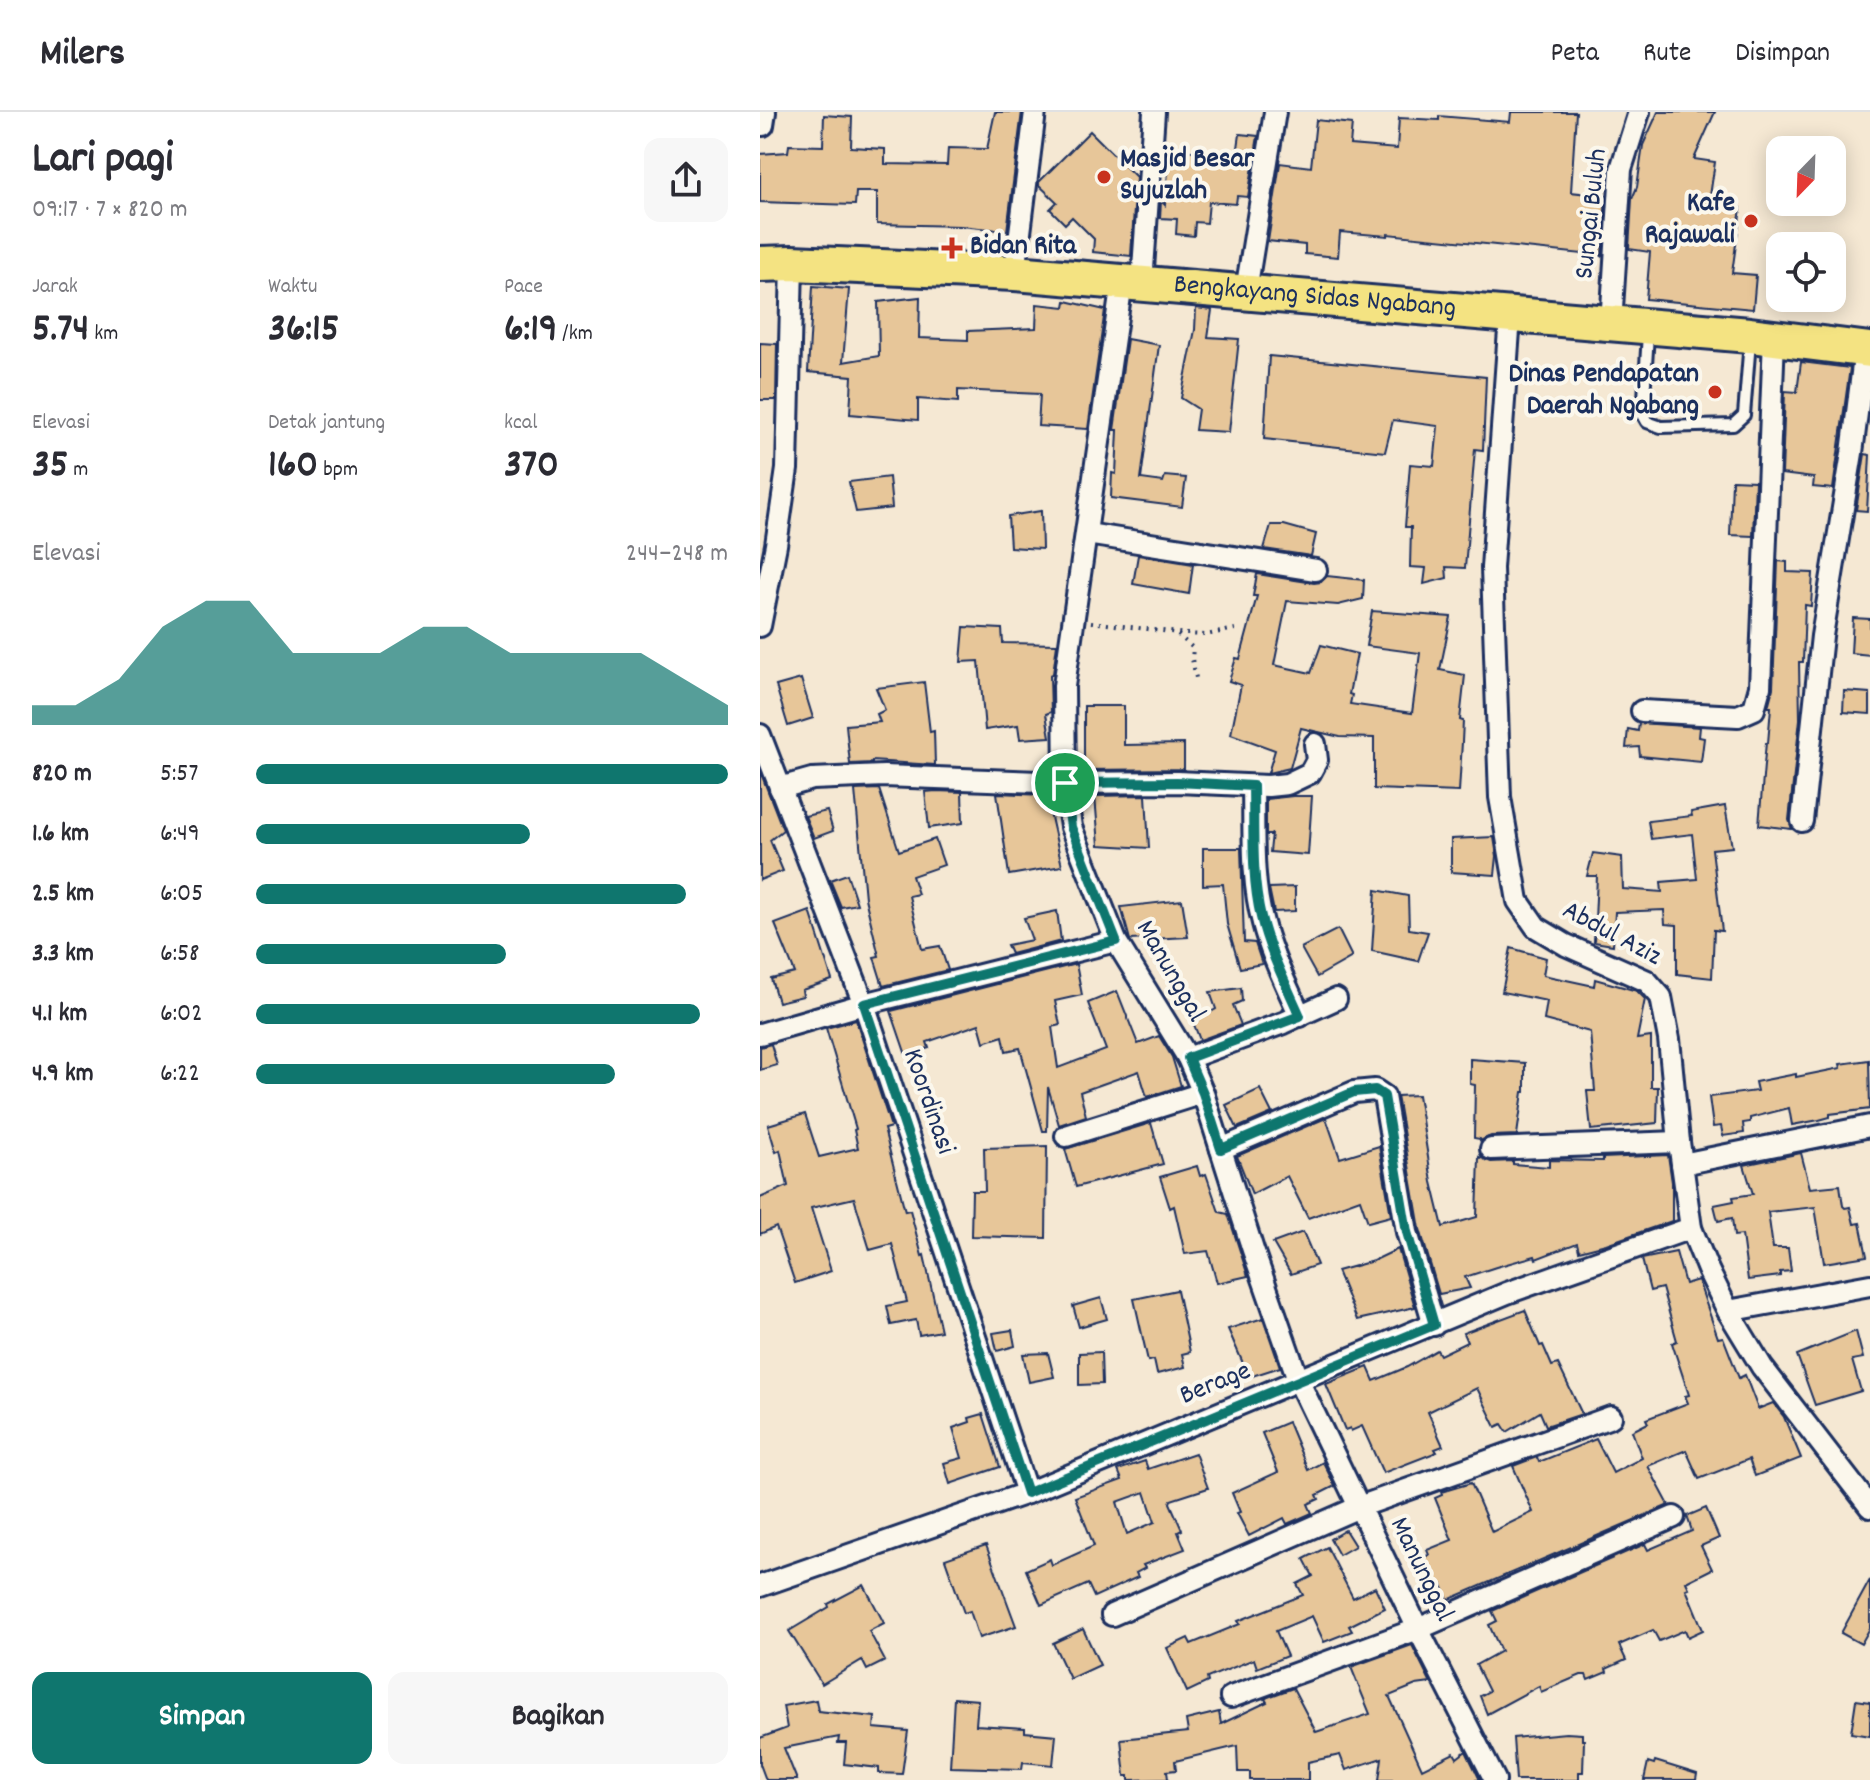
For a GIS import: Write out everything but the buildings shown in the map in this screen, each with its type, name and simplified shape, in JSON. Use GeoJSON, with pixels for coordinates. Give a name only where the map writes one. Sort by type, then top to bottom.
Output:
{"type":"FeatureCollection","features":[{"type":"Feature","properties":{"kind":"highway","name":"Bengkayang Sidas Ngabang"},"geometry":{"type":"LineString","coordinates":[[776,263],[1015,273],[1246,291],[1762,337],[1867,350]]}},
{"type":"Feature","properties":{"kind":"street"},"geometry":{"type":"LineString","coordinates":[[1015,273],[1035,112]]}},
{"type":"Feature","properties":{"kind":"street","name":"Manunggal"},"geometry":{"type":"LineString","coordinates":[[1154,112],[1132,283],[1087,534],[1064,686],[1065,783],[1071,827],[1116,941],[1188,1058],[1203,1093],[1299,1382],[1495,1780]]}},
{"type":"Feature","properties":{"kind":"street"},"geometry":{"type":"LineString","coordinates":[[1246,291],[1275,112]]}},
{"type":"Feature","properties":{"kind":"street","name":"Sungai Buluh"},"geometry":{"type":"LineString","coordinates":[[1611,324],[1621,169],[1639,112]]}},
{"type":"Feature","properties":{"kind":"street"},"geometry":{"type":"LineString","coordinates":[[760,626],[787,469],[776,263]]}},
{"type":"Feature","properties":{"kind":"street","name":"Abdul Aziz"},"geometry":{"type":"LineString","coordinates":[[1510,316],[1492,568],[1500,797],[1518,901],[1536,927],[1566,945],[1647,981],[1661,997],[1669,1039],[1691,1228],[1708,1270],[1728,1311],[1762,1367],[1870,1507]]}},
{"type":"Feature","properties":{"kind":"street"},"geometry":{"type":"LineString","coordinates":[[1642,711],[1738,716],[1754,709],[1760,687],[1762,337]]}},
{"type":"Feature","properties":{"kind":"street"},"geometry":{"type":"LineString","coordinates":[[1802,821],[1822,636],[1867,350]]}},
{"type":"Feature","properties":{"kind":"street"},"geometry":{"type":"LineString","coordinates":[[1087,534],[1316,570]]}},
{"type":"Feature","properties":{"kind":"street","name":"Koordinasi"},"geometry":{"type":"LineString","coordinates":[[760,735],[864,1004],[1027,1493]]}},
{"type":"Feature","properties":{"kind":"street"},"geometry":{"type":"LineString","coordinates":[[780,788],[812,779],[884,776],[1065,783],[1287,784],[1310,773],[1317,760],[1315,744]]}},
{"type":"Feature","properties":{"kind":"street"},"geometry":{"type":"LineString","coordinates":[[1253,786],[1256,885],[1260,913],[1300,1016]]}},
{"type":"Feature","properties":{"kind":"street"},"geometry":{"type":"LineString","coordinates":[[760,1034],[864,1004],[1116,941]]}},
{"type":"Feature","properties":{"kind":"street"},"geometry":{"type":"LineString","coordinates":[[1188,1058],[1300,1016],[1336,999]]}},
{"type":"Feature","properties":{"kind":"street"},"geometry":{"type":"LineString","coordinates":[[1221,1149],[1354,1092],[1375,1090],[1384,1096],[1407,1232],[1434,1325]]}},
{"type":"Feature","properties":{"kind":"street"},"geometry":{"type":"LineString","coordinates":[[1066,1136],[1203,1093]]}},
{"type":"Feature","properties":{"kind":"street"},"geometry":{"type":"LineString","coordinates":[[1682,1164],[1870,1126]]}},
{"type":"Feature","properties":{"kind":"street"},"geometry":{"type":"LineString","coordinates":[[1491,1149],[1679,1142]]}},
{"type":"Feature","properties":{"kind":"street","name":"Berage"},"geometry":{"type":"LineString","coordinates":[[760,1586],[1027,1493],[1507,1293],[1691,1228]]}},
{"type":"Feature","properties":{"kind":"street"},"geometry":{"type":"LineString","coordinates":[[1728,1311],[1870,1285]]}},
{"type":"Feature","properties":{"kind":"street"},"geometry":{"type":"LineString","coordinates":[[1112,1615],[1359,1507],[1611,1417]]}},
{"type":"Feature","properties":{"kind":"street"},"geometry":{"type":"LineString","coordinates":[[1231,1697],[1418,1629],[1674,1517]]}},
{"type":"Feature","properties":{"kind":"lane"},"geometry":{"type":"LineString","coordinates":[[1649,327],[1643,415],[1647,422],[1661,427],[1733,425],[1741,421],[1762,337]]}},
{"type":"Feature","properties":{"kind":"path"},"geometry":{"type":"LineString","coordinates":[[1073,620],[1206,635],[1235,629]]}},
{"type":"Feature","properties":{"kind":"path"},"geometry":{"type":"LineString","coordinates":[[1176,633],[1193,648],[1196,678]]}},
{"type":"Feature","properties":{"kind":"place","name":"Masjid Besar Sujuzlah"},"geometry":{"type":"Point","coordinates":[1104,177]}},
{"type":"Feature","properties":{"kind":"place","name":"Kafe Rajawali"},"geometry":{"type":"Point","coordinates":[1751,221]}},
{"type":"Feature","properties":{"kind":"place","name":"Bidan Rita"},"geometry":{"type":"Point","coordinates":[952,248]}},
{"type":"Feature","properties":{"kind":"place","name":"Dinas Pendapatan Daerah Ngabang"},"geometry":{"type":"Point","coordinates":[1715,392]}},
{"type":"Feature","properties":{"kind":"route"},"geometry":{"type":"LineString","coordinates":[[1177,782],[1253,786],[1256,885],[1260,913],[1300,1016],[1188,1058],[1221,1149],[1354,1092],[1375,1090],[1384,1096],[1407,1232],[1434,1325],[1027,1493],[864,1004],[1116,941],[1071,827],[1065,783],[1177,782]]}}]}
